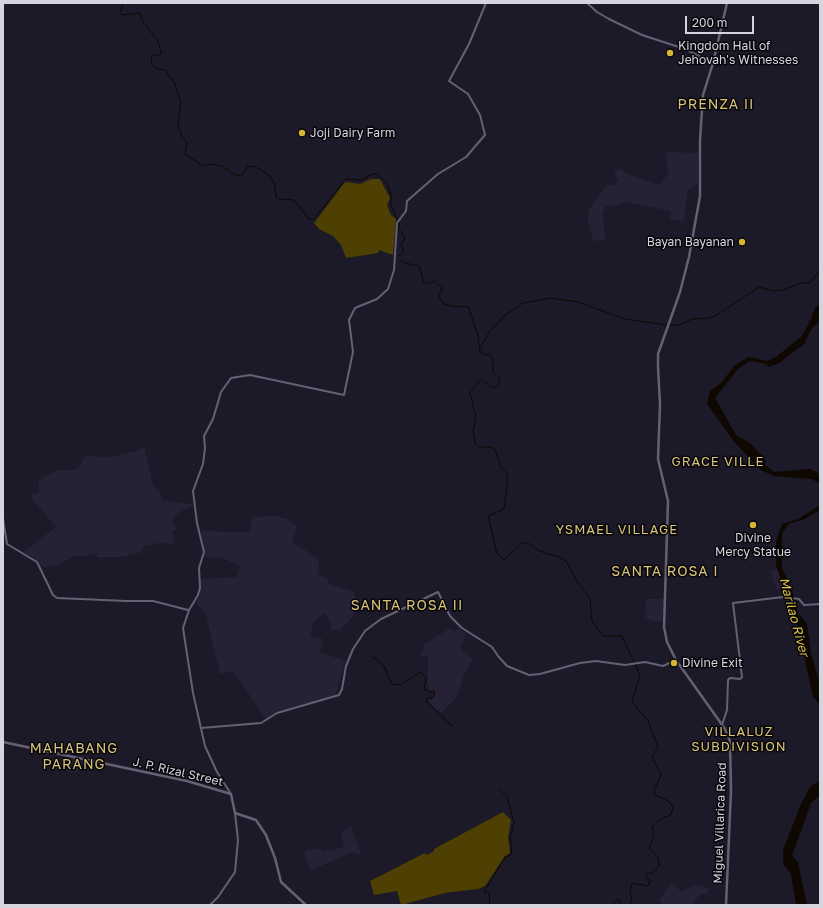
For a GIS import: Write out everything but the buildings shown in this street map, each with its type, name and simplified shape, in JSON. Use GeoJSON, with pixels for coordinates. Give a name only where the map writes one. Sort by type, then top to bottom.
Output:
{"type":"FeatureCollection","features":[{"type":"Feature","properties":{"kind":"main road","name":"Miguel Villarica Road"},"geometry":{"type":"LineString","coordinates":[[726,905],[731,752],[730,741],[722,726],[676,660],[667,642],[664,626],[668,501],[658,458],[660,404],[658,354],[680,292],[689,257],[700,196],[700,140],[703,95],[713,63],[727,3]]}},
{"type":"Feature","properties":{"kind":"main road","name":"J. P. Rizal Street"},"geometry":{"type":"LineString","coordinates":[[3,742],[187,782],[231,794]]}},
{"type":"Feature","properties":{"kind":"main road"},"geometry":{"type":"LineString","coordinates":[[231,794],[235,813],[254,819],[258,822],[270,844],[281,882],[306,905]]}},
{"type":"Feature","properties":{"kind":"street"},"geometry":{"type":"LineString","coordinates":[[231,794],[209,755],[201,728],[193,693],[183,628],[188,610],[198,595],[200,588],[199,568],[204,552],[197,524],[193,491],[203,464],[205,448],[203,437],[213,419],[221,392],[231,378],[250,375],[344,395],[353,352],[349,330],[351,313],[355,308],[377,299],[388,288],[394,270],[397,223],[406,211],[407,201],[438,174],[466,157],[485,135],[480,115],[468,94],[449,81],[469,44],[486,3]]}},
{"type":"Feature","properties":{"kind":"street"},"geometry":{"type":"LineString","coordinates":[[587,3],[597,12],[609,19],[642,35],[685,49],[713,63]]}},
{"type":"Feature","properties":{"kind":"street"},"geometry":{"type":"LineString","coordinates":[[3,519],[7,544],[37,562],[53,595],[57,598],[126,602],[153,601],[188,610]]}},
{"type":"Feature","properties":{"kind":"street"},"geometry":{"type":"LineString","coordinates":[[201,728],[261,723],[277,713],[339,695],[342,689],[346,666],[353,649],[365,631],[381,619],[438,592],[450,616],[462,628],[492,647],[507,666],[529,675],[543,673],[580,662],[596,661],[625,664],[641,662],[663,666],[676,660]]}},
{"type":"Feature","properties":{"kind":"street"},"geometry":{"type":"LineString","coordinates":[[722,726],[727,710],[728,680],[730,678],[740,679],[742,677],[733,603],[784,597],[800,600],[804,605],[820,604]]}},
{"type":"Feature","properties":{"kind":"street"},"geometry":{"type":"LineString","coordinates":[[210,905],[218,897],[234,872],[238,840],[235,813]]}},
{"type":"Feature","properties":{"kind":"shaded area"},"geometry":{"type":"Polygon","coordinates":[[[669,152],[698,153],[698,183],[688,190],[684,222],[670,219],[671,211],[626,202],[619,205],[605,206],[602,215],[606,240],[593,241],[588,221],[589,209],[607,185],[615,185],[618,180],[614,172],[622,168],[625,173],[660,185],[669,172],[665,154],[669,152]]]}},
{"type":"Feature","properties":{"kind":"shaded area"},"geometry":{"type":"Polygon","coordinates":[[[371,179],[380,179],[390,198],[387,205],[391,215],[396,219],[393,255],[379,250],[378,253],[346,258],[341,245],[333,236],[319,229],[314,223],[345,182],[360,184],[371,179]]]}},
{"type":"Feature","properties":{"kind":"shaded area"},"geometry":{"type":"Polygon","coordinates":[[[820,304],[820,321],[812,328],[804,344],[779,363],[769,367],[763,363],[749,361],[737,370],[715,398],[736,435],[750,443],[766,460],[765,465],[774,472],[810,469],[820,474],[820,484],[812,479],[774,476],[761,470],[736,444],[707,404],[710,391],[721,383],[735,365],[749,357],[767,361],[776,357],[802,336],[815,308],[820,304]]]}},
{"type":"Feature","properties":{"kind":"shaded area"},"geometry":{"type":"Polygon","coordinates":[[[144,445],[153,486],[160,491],[162,500],[187,504],[192,503],[193,507],[183,510],[174,517],[173,524],[177,529],[172,531],[175,543],[167,545],[165,542],[143,546],[142,552],[123,557],[97,557],[97,553],[85,556],[75,556],[60,564],[44,568],[33,557],[24,552],[56,527],[32,499],[31,495],[39,493],[39,481],[42,478],[58,470],[75,470],[79,467],[85,456],[110,457],[140,450],[144,445]]]}},
{"type":"Feature","properties":{"kind":"shaded area"},"geometry":{"type":"Polygon","coordinates":[[[820,505],[820,510],[803,520],[790,523],[782,533],[782,568],[791,586],[798,613],[807,624],[811,654],[820,684],[820,705],[813,697],[797,623],[776,565],[776,541],[782,524],[798,519],[820,505]]]}},
{"type":"Feature","properties":{"kind":"shaded area"},"geometry":{"type":"Polygon","coordinates":[[[275,516],[287,519],[298,527],[292,542],[319,559],[318,574],[328,579],[329,584],[353,591],[360,606],[351,619],[346,613],[350,619],[339,631],[331,630],[331,625],[324,612],[314,622],[310,636],[323,639],[320,652],[346,661],[335,697],[280,710],[266,719],[233,671],[220,674],[206,614],[196,603],[200,595],[200,579],[237,577],[240,566],[222,558],[204,557],[204,546],[201,531],[249,532],[252,517],[275,516]]]}},
{"type":"Feature","properties":{"kind":"shaded area"},"geometry":{"type":"Polygon","coordinates":[[[777,569],[783,587],[777,590],[770,572],[777,569]]]}},
{"type":"Feature","properties":{"kind":"shaded area"},"geometry":{"type":"Polygon","coordinates":[[[646,599],[664,599],[662,621],[652,621],[645,618],[646,599]]]}},
{"type":"Feature","properties":{"kind":"shaded area"},"geometry":{"type":"Polygon","coordinates":[[[450,628],[455,631],[459,628],[466,634],[461,646],[463,651],[473,660],[464,675],[457,697],[441,713],[428,702],[435,694],[435,691],[428,690],[428,657],[421,656],[420,652],[424,650],[423,645],[450,628]]]}},
{"type":"Feature","properties":{"kind":"shaded area"},"geometry":{"type":"Polygon","coordinates":[[[68,758],[85,760],[86,771],[67,772],[68,758]]]}},
{"type":"Feature","properties":{"kind":"shaded area"},"geometry":{"type":"Polygon","coordinates":[[[820,781],[820,795],[811,803],[792,856],[798,862],[807,905],[796,905],[791,874],[783,864],[783,850],[801,804],[811,786],[820,781]]]}},
{"type":"Feature","properties":{"kind":"shaded area"},"geometry":{"type":"Polygon","coordinates":[[[503,812],[511,820],[508,837],[510,853],[505,856],[485,886],[478,889],[445,893],[401,905],[397,891],[374,895],[370,881],[425,853],[427,855],[434,851],[434,849],[503,812]]]}},
{"type":"Feature","properties":{"kind":"shaded area"},"geometry":{"type":"Polygon","coordinates":[[[351,825],[361,854],[352,852],[310,871],[305,856],[306,850],[320,849],[323,852],[344,847],[341,833],[351,825]]]}},
{"type":"Feature","properties":{"kind":"shaded area"},"geometry":{"type":"Polygon","coordinates":[[[671,883],[681,891],[696,885],[710,888],[707,894],[700,894],[692,905],[663,905],[659,901],[671,883]]]}},
{"type":"Feature","properties":{"kind":"waterway"},"geometry":{"type":"LineString","coordinates":[[123,3],[120,12],[122,15],[140,13],[143,22],[158,41],[161,53],[157,56],[154,55],[151,57],[152,65],[155,68],[165,70],[175,84],[181,102],[178,124],[182,137],[187,142],[185,154],[204,166],[212,164],[222,166],[234,174],[241,176],[248,166],[256,167],[270,176],[274,182],[276,197],[279,199],[294,200],[309,219],[314,219],[346,179],[362,180],[372,174],[377,174],[387,184],[391,195],[391,205],[397,218]]}},
{"type":"Feature","properties":{"kind":"waterway"},"geometry":{"type":"LineString","coordinates":[[399,223],[399,229],[405,238],[401,245],[404,251],[399,256]]}},
{"type":"Feature","properties":{"kind":"waterway"},"geometry":{"type":"LineString","coordinates":[[400,260],[405,263],[419,266],[424,283],[428,284],[434,281],[442,288],[439,296],[443,304],[455,307],[465,306],[469,308],[478,336],[480,352],[485,355],[489,354],[493,358],[493,373],[500,378],[499,384],[496,387],[491,387],[480,380],[470,393],[476,417],[473,431],[475,444],[480,447],[490,447],[495,449],[501,468],[507,473],[508,479],[504,509],[488,516],[497,554],[504,560],[522,543],[528,543],[539,551],[559,557],[566,561],[578,583],[590,598],[592,622],[604,636],[622,636],[640,675],[632,702],[648,721],[658,747],[652,757],[661,775],[654,790],[655,795],[668,801],[673,807],[671,815],[660,819],[652,827],[654,835],[649,848],[658,857],[659,866],[652,873],[646,874],[646,878],[650,880],[648,886],[632,883],[630,891],[632,900],[629,905]]}},
{"type":"Feature","properties":{"kind":"waterway"},"geometry":{"type":"LineString","coordinates":[[670,325],[679,325],[692,319],[709,318],[715,316],[759,287],[774,291],[783,290],[801,283],[810,283],[820,270]]}},
{"type":"Feature","properties":{"kind":"waterway"},"geometry":{"type":"LineString","coordinates":[[480,348],[490,331],[504,316],[523,303],[551,298],[578,302],[625,319],[667,325]]}},
{"type":"Feature","properties":{"kind":"waterway"},"geometry":{"type":"LineString","coordinates":[[372,657],[384,666],[392,684],[400,685],[421,672],[426,679],[424,689],[430,692],[434,691],[435,694],[432,698],[427,698],[426,701],[452,726]]}},
{"type":"Feature","properties":{"kind":"waterway"},"geometry":{"type":"LineString","coordinates":[[490,905],[489,893],[484,892],[505,857],[511,855],[512,847],[510,838],[514,823],[507,796],[500,790]]}},
{"type":"Feature","properties":{"kind":"waterway"},"geometry":{"type":"LineString","coordinates":[[612,905],[619,899],[621,905]]}},
{"type":"Feature","properties":{"kind":"place","name":"Kingdom Hall of Jehovah's Witnesses"},"geometry":{"type":"Point","coordinates":[670,53]}},
{"type":"Feature","properties":{"kind":"place","name":"Joji Dairy Farm"},"geometry":{"type":"Point","coordinates":[302,133]}},
{"type":"Feature","properties":{"kind":"place","name":"Bayan Bayanan"},"geometry":{"type":"Point","coordinates":[742,242]}},
{"type":"Feature","properties":{"kind":"place","name":"Divine Mercy Statue"},"geometry":{"type":"Point","coordinates":[753,525]}},
{"type":"Feature","properties":{"kind":"place","name":"Divine Exit"},"geometry":{"type":"Point","coordinates":[674,663]}},
{"type":"Feature","properties":{"kind":"district","name":"PRENZA II"},"geometry":{"type":"Point","coordinates":[716,105]}},
{"type":"Feature","properties":{"kind":"district","name":"GRACE VILLE"},"geometry":{"type":"Point","coordinates":[718,462]}},
{"type":"Feature","properties":{"kind":"district","name":"YSMAEL VILLAGE"},"geometry":{"type":"Point","coordinates":[617,530]}},
{"type":"Feature","properties":{"kind":"district","name":"SANTA ROSA I"},"geometry":{"type":"Point","coordinates":[665,572]}},
{"type":"Feature","properties":{"kind":"district","name":"SANTA ROSA II"},"geometry":{"type":"Point","coordinates":[407,606]}},
{"type":"Feature","properties":{"kind":"district","name":"VILLALUZ SUBDIVISION"},"geometry":{"type":"Point","coordinates":[739,740]}},
{"type":"Feature","properties":{"kind":"district","name":"MAHABANG PARANG"},"geometry":{"type":"Point","coordinates":[74,758]}},
{"type":"Feature","properties":{"kind":"water label","name":"Marilao River"},"geometry":{"type":"Point","coordinates":[794,617]}}]}
